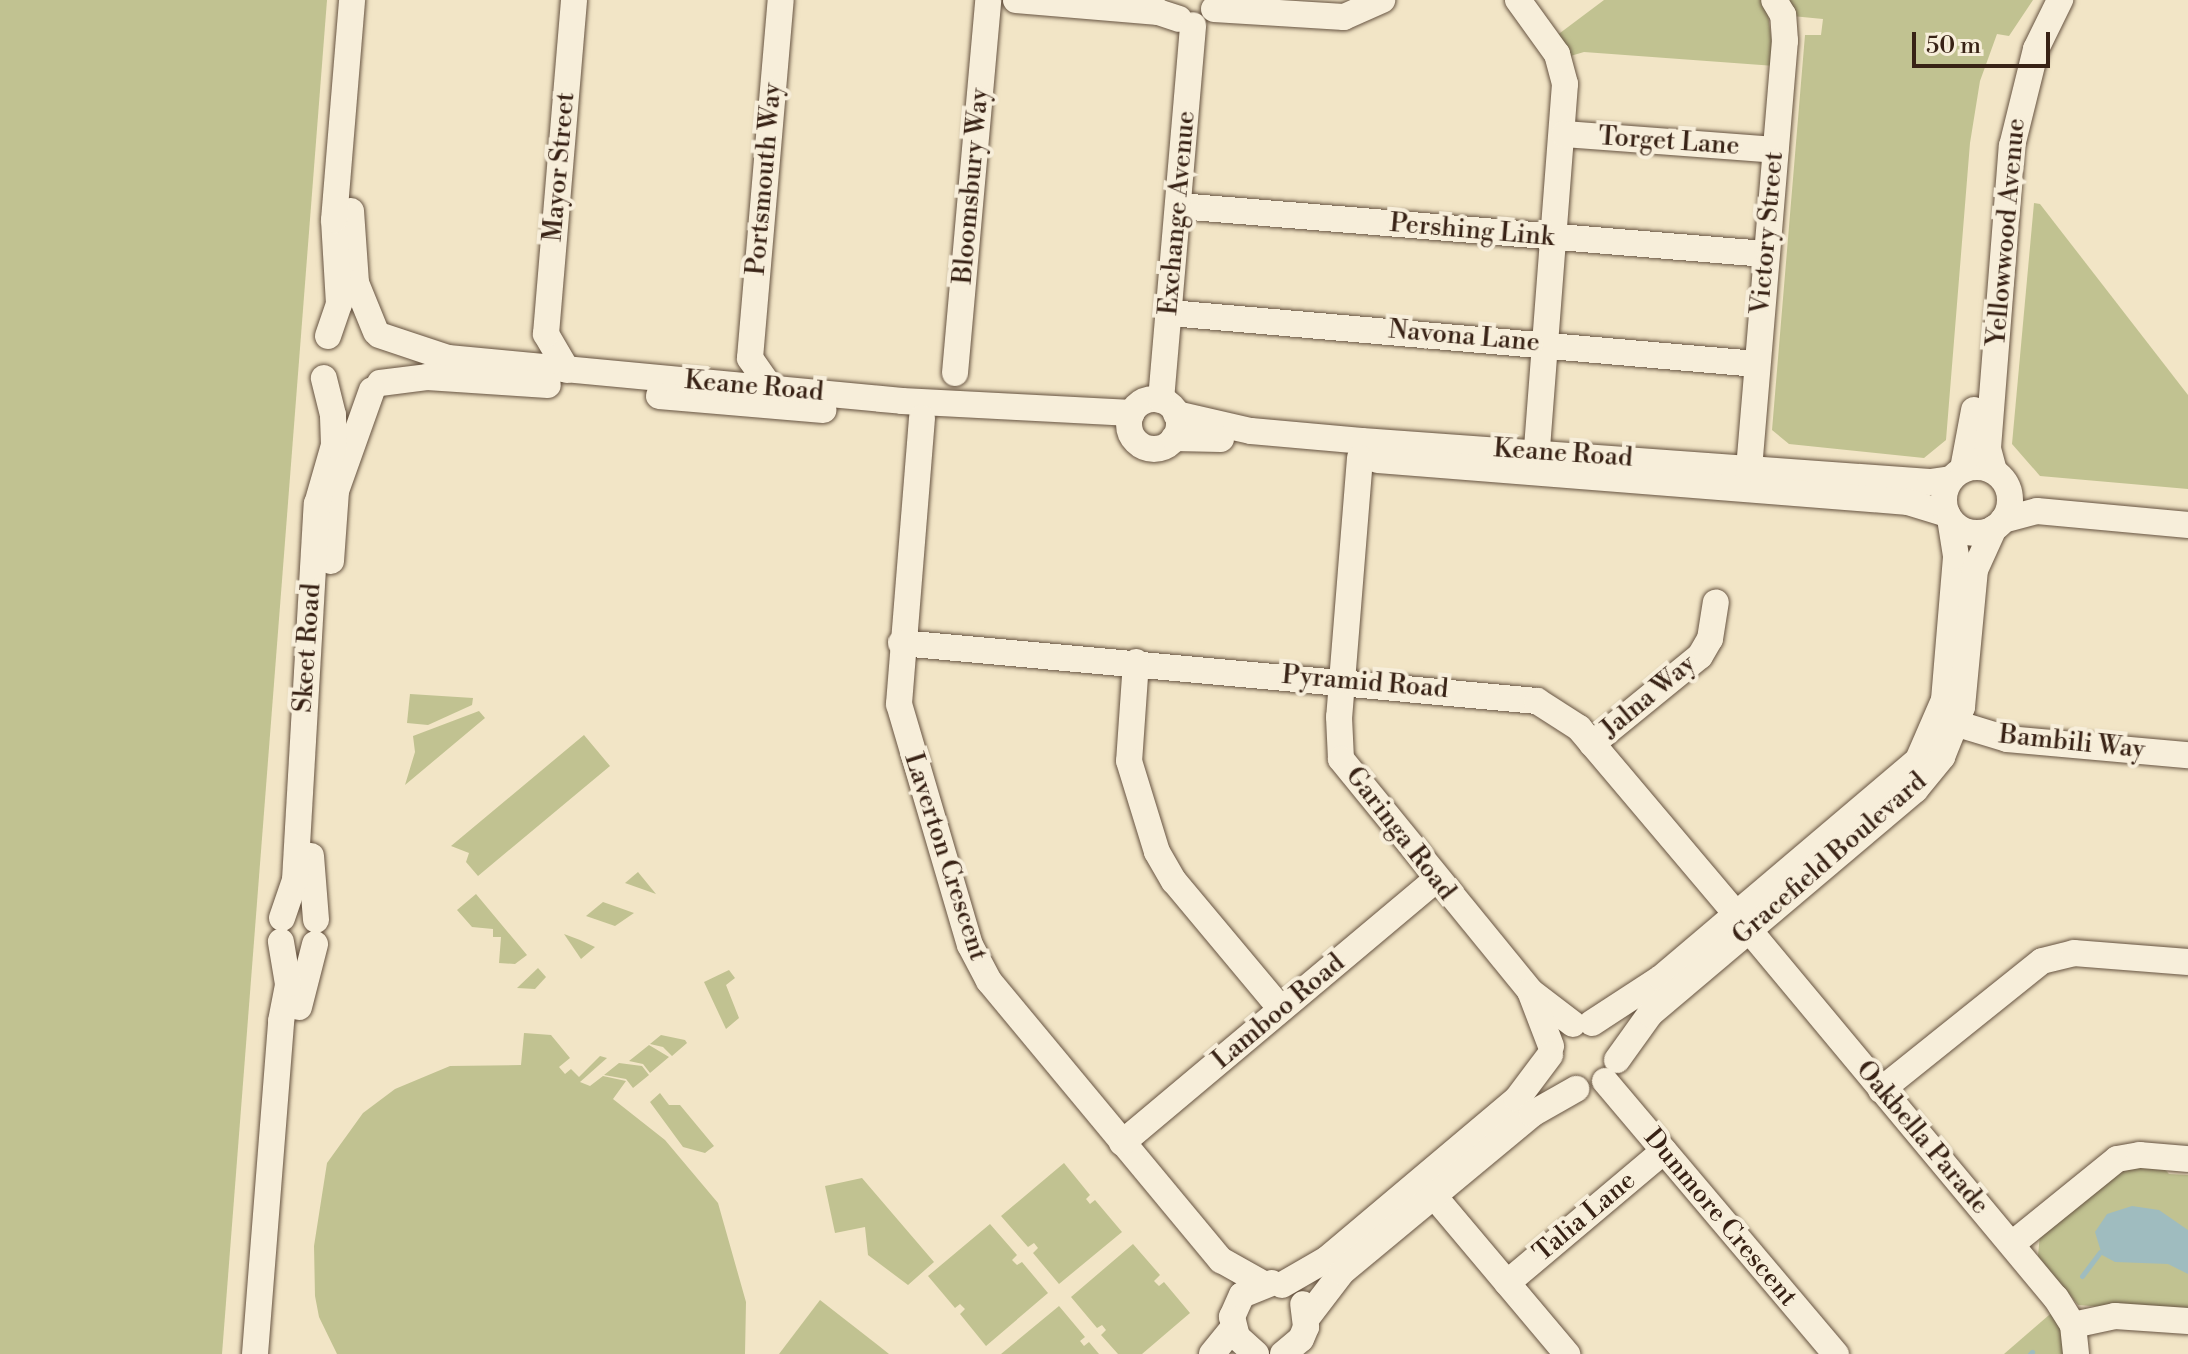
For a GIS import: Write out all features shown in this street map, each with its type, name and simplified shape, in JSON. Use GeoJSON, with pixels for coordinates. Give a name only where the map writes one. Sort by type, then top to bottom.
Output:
{"type":"FeatureCollection","features":[{"type":"Feature","properties":{"kind":"street"},"geometry":{"type":"LineString","coordinates":[[352,0],[334,220],[339,304],[319,353],[324,378],[345,394],[376,386],[389,354],[356,283],[350,226],[367,0]]}},
{"type":"Feature","properties":{"kind":"street","name":"Mayor Street"},"geometry":{"type":"LineString","coordinates":[[546,334],[574,0]]}},
{"type":"Feature","properties":{"kind":"street","name":"Portsmouth Way"},"geometry":{"type":"LineString","coordinates":[[750,358],[781,0]]}},
{"type":"Feature","properties":{"kind":"street","name":"Bloomsbury Way"},"geometry":{"type":"LineString","coordinates":[[955,373],[988,0]]}},
{"type":"Feature","properties":{"kind":"street"},"geometry":{"type":"LineString","coordinates":[[1016,0],[1158,12],[1206,22],[1214,4],[1344,17],[1382,0]]}},
{"type":"Feature","properties":{"kind":"street"},"geometry":{"type":"LineString","coordinates":[[1518,0],[1560,62],[1564,134],[1537,452]]}},
{"type":"Feature","properties":{"kind":"street","name":"Victory Street"},"geometry":{"type":"LineString","coordinates":[[1749,469],[1785,41],[1783,15],[1774,0]]}},
{"type":"Feature","properties":{"kind":"street","name":"Yellowwood Avenue"},"geometry":{"type":"LineString","coordinates":[[1957,474],[1972,436],[1999,112],[2019,45],[2040,0]]}},
{"type":"Feature","properties":{"kind":"street","name":"Yellowwood Avenue"},"geometry":{"type":"LineString","coordinates":[[2000,478],[1988,448],[2012,146],[2032,60],[2060,0]]}},
{"type":"Feature","properties":{"kind":"street","name":"Exchange Avenue"},"geometry":{"type":"LineString","coordinates":[[1170,417],[1170,313],[1179,206],[1182,15]]}},
{"type":"Feature","properties":{"kind":"street","name":"Torget Lane"},"geometry":{"type":"LineString","coordinates":[[1564,134],[1775,150]]}},
{"type":"Feature","properties":{"kind":"street","name":"Pershing Link"},"geometry":{"type":"LineString","coordinates":[[1179,206],[1765,254]]}},
{"type":"Feature","properties":{"kind":"street","name":"Navona Lane"},"geometry":{"type":"LineString","coordinates":[[1170,313],[1757,364]]}},
{"type":"Feature","properties":{"kind":"street"},"geometry":{"type":"LineString","coordinates":[[328,336],[348,325],[378,334]]}},
{"type":"Feature","properties":{"kind":"street","name":"Keane Road"},"geometry":{"type":"LineString","coordinates":[[378,334],[448,358],[770,387],[922,410],[974,405],[1131,422]]}},
{"type":"Feature","properties":{"kind":"street"},"geometry":{"type":"LineString","coordinates":[[509,363],[546,334],[567,370]]}},
{"type":"Feature","properties":{"kind":"street"},"geometry":{"type":"LineString","coordinates":[[723,383],[750,358],[770,387]]}},
{"type":"Feature","properties":{"kind":"street"},"geometry":{"type":"LineString","coordinates":[[922,410],[955,373],[974,405]]}},
{"type":"Feature","properties":{"kind":"street","name":"Keane Road"},"geometry":{"type":"LineString","coordinates":[[376,386],[427,377],[1131,422]]}},
{"type":"Feature","properties":{"kind":"street","name":"Skeet Road"},"geometry":{"type":"LineString","coordinates":[[255,1354],[281,1021],[288,984],[281,930],[295,880],[317,504],[334,445],[333,415],[324,378]]}},
{"type":"Feature","properties":{"kind":"street","name":"Skeet Road"},"geometry":{"type":"LineString","coordinates":[[271,1354],[296,1023],[315,932],[312,821],[336,491],[376,386]]}},
{"type":"Feature","properties":{"kind":"street","name":"Keane Road"},"geometry":{"type":"LineString","coordinates":[[1131,422],[1145,401],[1208,437],[1268,451],[1908,502],[1948,517],[1972,532],[2037,511],[2188,525]]}},
{"type":"Feature","properties":{"kind":"street","name":"Laverton Crescent"},"geometry":{"type":"LineString","coordinates":[[922,410],[901,643],[902,728],[975,956],[989,981],[1221,1260],[1272,1284]]}},
{"type":"Feature","properties":{"kind":"street","name":"Keane Road"},"geometry":{"type":"LineString","coordinates":[[1170,417],[1251,431],[1749,469],[1930,482],[1957,474],[2000,478],[2037,495],[2188,508]]}},
{"type":"Feature","properties":{"kind":"street","name":"Keane Road"},"geometry":{"type":"LineString","coordinates":[[1131,422],[1138,443],[1152,449],[1170,417]]}},
{"type":"Feature","properties":{"kind":"street","name":"Garinga Road"},"geometry":{"type":"LineString","coordinates":[[1360,458],[1343,682],[1341,759],[1435,880],[1530,991],[1583,1024]]}},
{"type":"Feature","properties":{"kind":"street"},"geometry":{"type":"LineString","coordinates":[[1948,517],[1944,499],[1957,474]]}},
{"type":"Feature","properties":{"kind":"street"},"geometry":{"type":"LineString","coordinates":[[1998,524],[2009,507],[2000,478]]}},
{"type":"Feature","properties":{"kind":"street","name":"Gracefield Boulevard"},"geometry":{"type":"LineString","coordinates":[[1611,1070],[1632,1032],[1668,985],[1900,778],[1931,739],[1944,700],[1951,622],[1956,556],[1948,517]]}},
{"type":"Feature","properties":{"kind":"street","name":"Gracefield Boulevard"},"geometry":{"type":"LineString","coordinates":[[1742,922],[1915,790],[1942,757],[1958,724],[1975,570],[1998,524]]}},
{"type":"Feature","properties":{"kind":"street","name":"Jalna Way"},"geometry":{"type":"LineString","coordinates":[[1592,744],[1700,656],[1710,639],[1716,602]]}},
{"type":"Feature","properties":{"kind":"street","name":"Pyramid Road"},"geometry":{"type":"LineString","coordinates":[[901,643],[1136,662],[1537,701],[1557,709],[1592,744],[1742,922]]}},
{"type":"Feature","properties":{"kind":"street"},"geometry":{"type":"LineString","coordinates":[[1136,662],[1129,761],[1157,852],[1174,881],[1281,1009]]}},
{"type":"Feature","properties":{"kind":"street","name":"Bambili Way"},"geometry":{"type":"LineString","coordinates":[[1958,724],[2007,739],[2188,755]]}},
{"type":"Feature","properties":{"kind":"street","name":"Lamboo Road"},"geometry":{"type":"LineString","coordinates":[[1122,1143],[1435,880]]}},
{"type":"Feature","properties":{"kind":"street"},"geometry":{"type":"LineString","coordinates":[[299,910],[315,932],[297,952],[281,930],[299,910]]}},
{"type":"Feature","properties":{"kind":"street","name":"Oakbella Parade"},"geometry":{"type":"LineString","coordinates":[[1742,922],[2012,1244],[2073,1325]]}},
{"type":"Feature","properties":{"kind":"street"},"geometry":{"type":"LineString","coordinates":[[1881,1090],[2042,961],[2074,953],[2188,962]]}},
{"type":"Feature","properties":{"kind":"street","name":"Gracefield Boulevard"},"geometry":{"type":"LineString","coordinates":[[1583,1024],[1668,985]]}},
{"type":"Feature","properties":{"kind":"street","name":"Garinga Road"},"geometry":{"type":"LineString","coordinates":[[1530,991],[1550,1051]]}},
{"type":"Feature","properties":{"kind":"street"},"geometry":{"type":"LineString","coordinates":[[1212,1354],[1234,1317],[1272,1284],[1327,1259],[1517,1099],[1550,1051],[1583,1024],[1613,1039],[1611,1070],[1532,1114],[1330,1284],[1300,1341]]}},
{"type":"Feature","properties":{"kind":"street"},"geometry":{"type":"LineString","coordinates":[[1550,1051],[1557,1077],[1576,1089]]}},
{"type":"Feature","properties":{"kind":"street","name":"Dunmore Crescent"},"geometry":{"type":"LineString","coordinates":[[1611,1070],[1664,1151],[1836,1354]]}},
{"type":"Feature","properties":{"kind":"street","name":"Talia Lane"},"geometry":{"type":"LineString","coordinates":[[1507,1283],[1664,1151]]}},
{"type":"Feature","properties":{"kind":"street"},"geometry":{"type":"LineString","coordinates":[[2012,1244],[2117,1159],[2140,1155],[2188,1159]]}},
{"type":"Feature","properties":{"kind":"street"},"geometry":{"type":"LineString","coordinates":[[1434,1196],[1567,1354]]}},
{"type":"Feature","properties":{"kind":"street","name":"Laverton Crescent"},"geometry":{"type":"LineString","coordinates":[[1221,1260],[1234,1317]]}},
{"type":"Feature","properties":{"kind":"street"},"geometry":{"type":"LineString","coordinates":[[1272,1284],[1302,1302],[1300,1341]]}},
{"type":"Feature","properties":{"kind":"street"},"geometry":{"type":"LineString","coordinates":[[2076,1354],[2073,1325],[2115,1316],[2188,1321]]}},
{"type":"Feature","properties":{"kind":"street"},"geometry":{"type":"LineString","coordinates":[[1234,1317],[1243,1345],[1256,1354]]}},
{"type":"Feature","properties":{"kind":"green space"},"geometry":{"type":"Polygon","coordinates":[[[0,0],[327,0],[222,1354],[0,1354],[0,0]]]}},
{"type":"Feature","properties":{"kind":"green space"},"geometry":{"type":"Polygon","coordinates":[[[1604,0],[1766,0],[1775,66],[1584,52],[1567,57],[1556,36],[1604,0]]]}},
{"type":"Feature","properties":{"kind":"green space"},"geometry":{"type":"Polygon","coordinates":[[[1788,0],[2033,0],[2009,36],[1997,34],[1980,81],[1970,143],[1946,440],[1924,458],[1789,444],[1772,430],[1805,35],[1821,35],[1823,19],[1792,16],[1788,0]]]}},
{"type":"Feature","properties":{"kind":"green space"},"geometry":{"type":"Polygon","coordinates":[[[2034,203],[2040,204],[2188,395],[2188,489],[2040,476],[2012,444],[2034,203]]]}},
{"type":"Feature","properties":{"kind":"green space"},"geometry":{"type":"Polygon","coordinates":[[[410,694],[473,698],[472,705],[428,725],[407,723],[410,694]]]}},
{"type":"Feature","properties":{"kind":"green space"},"geometry":{"type":"Polygon","coordinates":[[[479,711],[485,718],[405,785],[415,752],[413,736],[479,711]]]}},
{"type":"Feature","properties":{"kind":"green space"},"geometry":{"type":"Polygon","coordinates":[[[584,735],[610,766],[478,876],[466,862],[469,853],[451,846],[584,735]]]}},
{"type":"Feature","properties":{"kind":"green space"},"geometry":{"type":"Polygon","coordinates":[[[638,872],[656,894],[625,883],[638,872]]]}},
{"type":"Feature","properties":{"kind":"green space"},"geometry":{"type":"Polygon","coordinates":[[[476,894],[527,955],[515,964],[499,963],[501,937],[493,937],[493,929],[472,927],[457,910],[476,894]]]}},
{"type":"Feature","properties":{"kind":"green space"},"geometry":{"type":"Polygon","coordinates":[[[603,902],[634,913],[615,926],[586,916],[603,902]]]}},
{"type":"Feature","properties":{"kind":"green space"},"geometry":{"type":"Polygon","coordinates":[[[564,934],[580,940],[595,947],[581,959],[564,934]]]}},
{"type":"Feature","properties":{"kind":"green space"},"geometry":{"type":"Polygon","coordinates":[[[538,968],[546,977],[535,989],[517,988],[538,968]]]}},
{"type":"Feature","properties":{"kind":"green space"},"geometry":{"type":"Polygon","coordinates":[[[729,970],[735,978],[726,985],[739,1018],[726,1029],[704,982],[729,970]]]}},
{"type":"Feature","properties":{"kind":"green space"},"geometry":{"type":"Polygon","coordinates":[[[524,1033],[551,1035],[570,1058],[559,1067],[565,1074],[571,1069],[579,1077],[600,1056],[607,1058],[580,1082],[590,1086],[603,1076],[626,1081],[613,1099],[665,1140],[718,1203],[746,1302],[745,1354],[337,1354],[319,1317],[315,1296],[314,1246],[327,1163],[363,1113],[395,1089],[450,1066],[521,1065],[524,1033]]]}},
{"type":"Feature","properties":{"kind":"green space"},"geometry":{"type":"Polygon","coordinates":[[[661,1035],[687,1043],[672,1056],[663,1047],[650,1044],[661,1035]]]}},
{"type":"Feature","properties":{"kind":"green space"},"geometry":{"type":"Polygon","coordinates":[[[649,1045],[669,1057],[650,1073],[643,1064],[629,1061],[649,1045]]]}},
{"type":"Feature","properties":{"kind":"green space"},"geometry":{"type":"Polygon","coordinates":[[[619,1063],[642,1066],[649,1075],[633,1088],[626,1079],[604,1075],[619,1063]]]}},
{"type":"Feature","properties":{"kind":"green space"},"geometry":{"type":"Polygon","coordinates":[[[660,1093],[669,1105],[680,1105],[714,1146],[705,1153],[683,1147],[650,1102],[660,1093]]]}},
{"type":"Feature","properties":{"kind":"green space"},"geometry":{"type":"Polygon","coordinates":[[[1064,1163],[1090,1195],[1086,1199],[1090,1204],[1095,1200],[1122,1232],[1059,1284],[1033,1253],[1038,1248],[1034,1243],[1028,1247],[1001,1216],[1064,1163]]]}},
{"type":"Feature","properties":{"kind":"green space"},"geometry":{"type":"Polygon","coordinates":[[[2133,1166],[2162,1166],[2169,1174],[2188,1175],[2188,1308],[2181,1313],[2078,1305],[2038,1256],[2040,1234],[2097,1182],[2133,1166]]]}},
{"type":"Feature","properties":{"kind":"green space"},"geometry":{"type":"Polygon","coordinates":[[[862,1178],[934,1262],[908,1285],[868,1255],[865,1227],[835,1233],[825,1186],[862,1178]]]}},
{"type":"Feature","properties":{"kind":"green space"},"geometry":{"type":"Polygon","coordinates":[[[990,1224],[1017,1255],[1012,1260],[1017,1265],[1022,1262],[1048,1293],[986,1346],[960,1314],[965,1309],[960,1304],[955,1308],[928,1276],[990,1224]]]}},
{"type":"Feature","properties":{"kind":"green space"},"geometry":{"type":"Polygon","coordinates":[[[1133,1244],[1160,1275],[1154,1281],[1159,1286],[1164,1282],[1190,1313],[1142,1354],[1118,1354],[1101,1335],[1106,1330],[1102,1325],[1097,1328],[1071,1297],[1133,1244]]]}},
{"type":"Feature","properties":{"kind":"green space"},"geometry":{"type":"Polygon","coordinates":[[[820,1300],[879,1346],[889,1354],[779,1354],[820,1300]]]}},
{"type":"Feature","properties":{"kind":"green space"},"geometry":{"type":"Polygon","coordinates":[[[1059,1306],[1085,1337],[1080,1341],[1084,1346],[1089,1342],[1099,1354],[1001,1354],[1059,1306]]]}},
{"type":"Feature","properties":{"kind":"green space"},"geometry":{"type":"Polygon","coordinates":[[[2056,1309],[2067,1354],[2004,1354],[2056,1309]]]}},
{"type":"Feature","properties":{"kind":"water"},"geometry":{"type":"Polygon","coordinates":[[[2132,1206],[2159,1210],[2188,1230],[2188,1274],[2168,1264],[2115,1262],[2102,1255],[2095,1232],[2107,1214],[2132,1206]]]}},
{"type":"Feature","properties":{"kind":"waterway"},"geometry":{"type":"LineString","coordinates":[[2082,1276],[2100,1252]]}}]}
